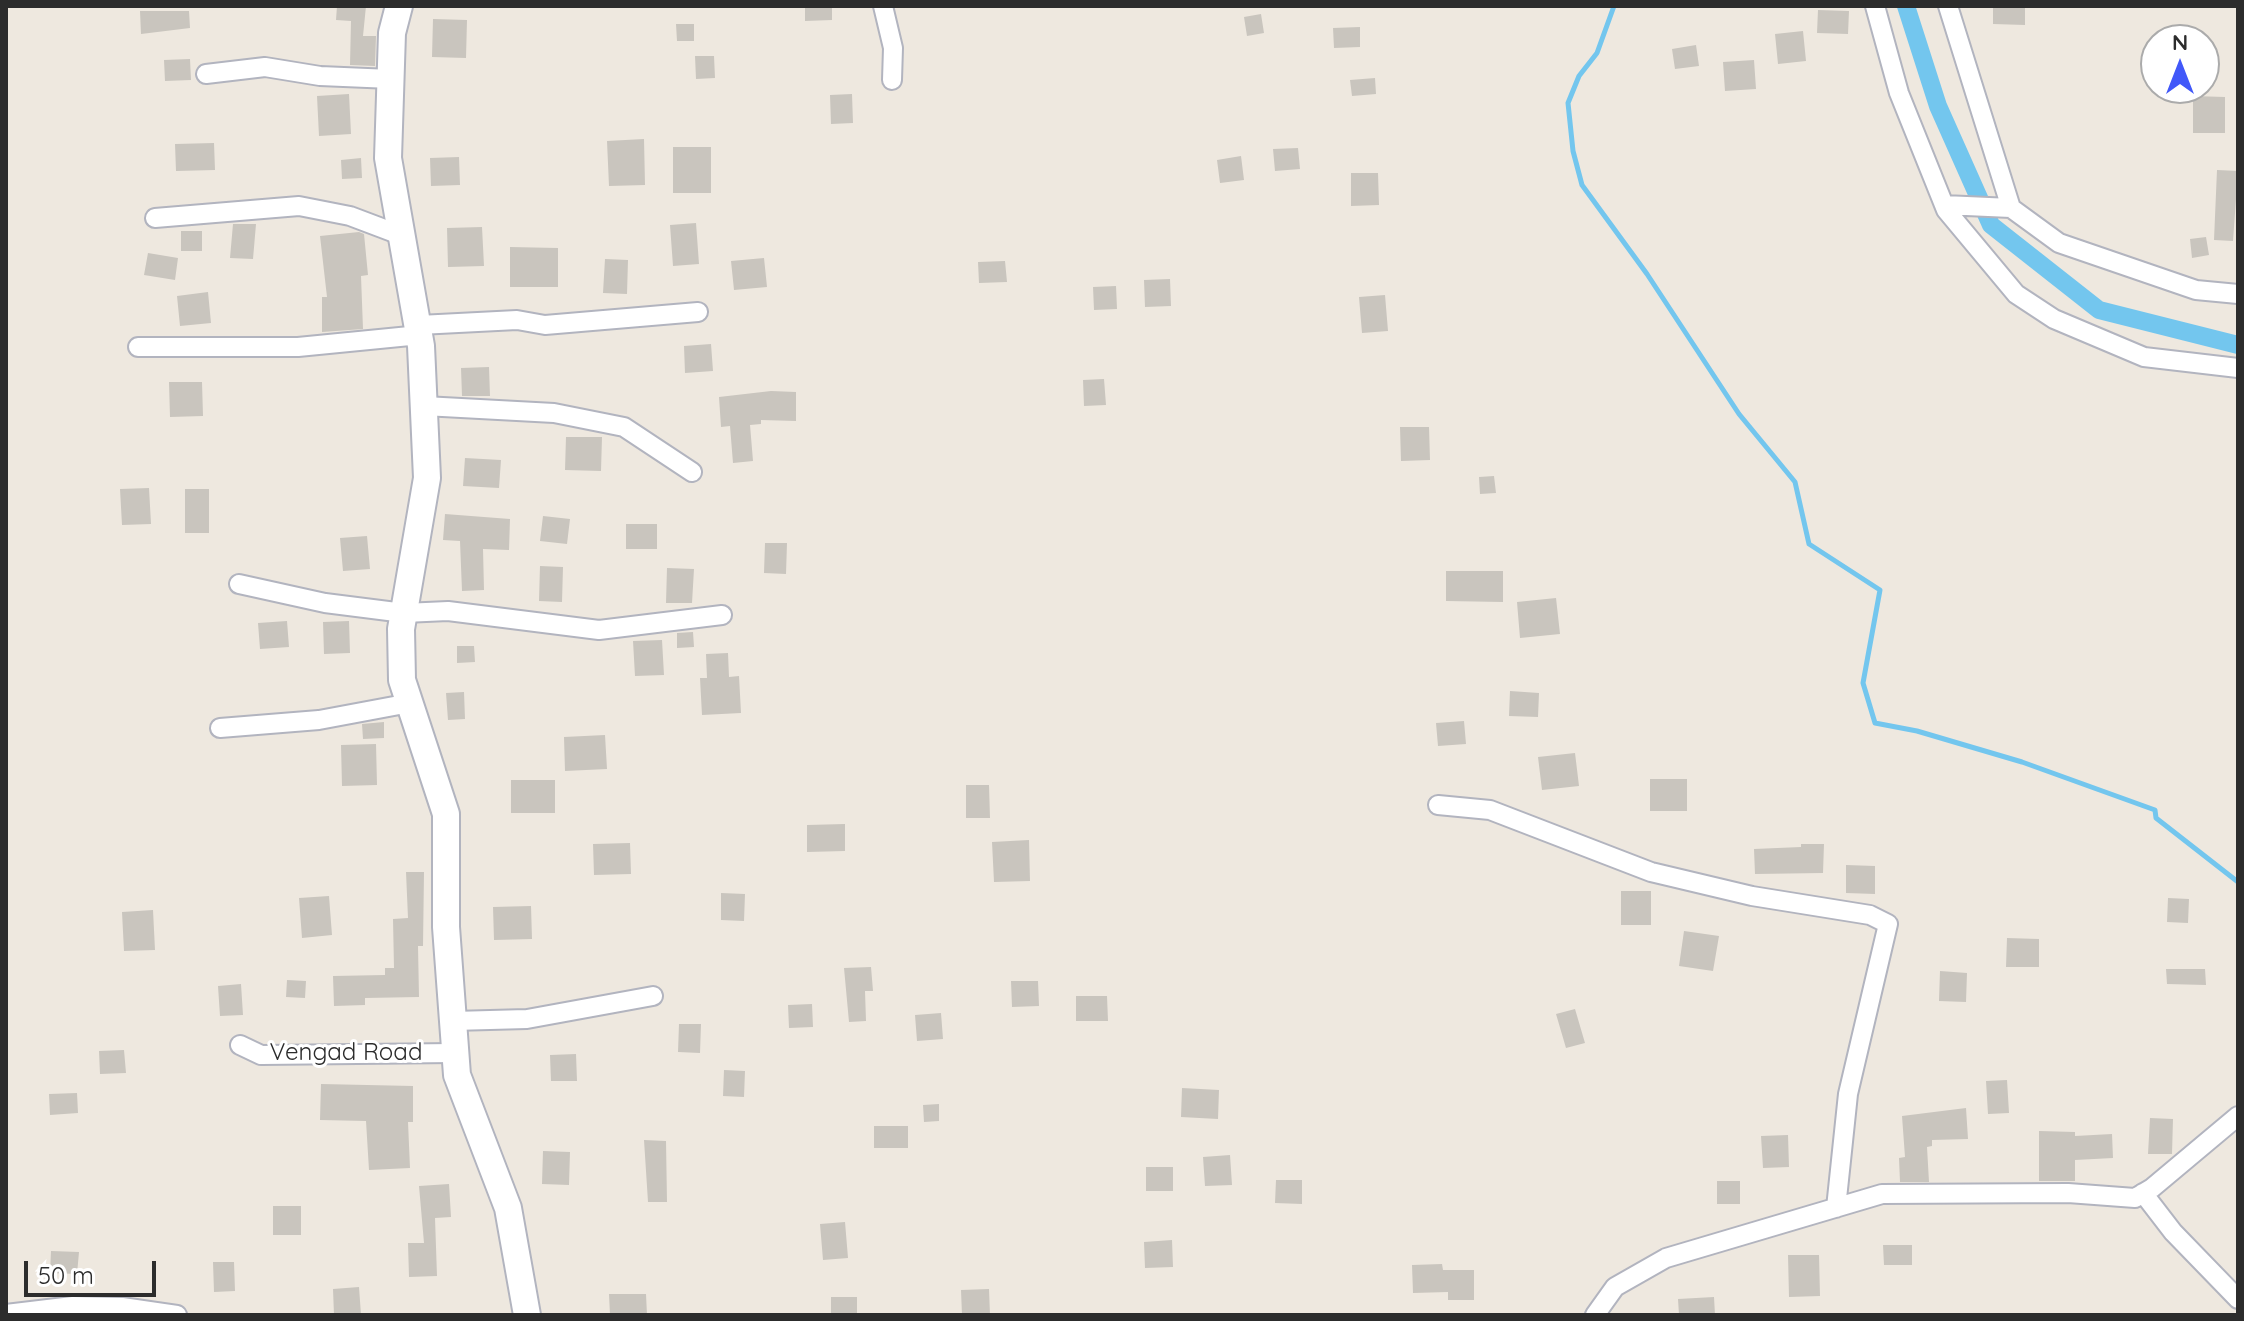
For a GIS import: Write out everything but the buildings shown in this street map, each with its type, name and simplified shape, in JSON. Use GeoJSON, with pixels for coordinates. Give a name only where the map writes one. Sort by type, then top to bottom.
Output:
{"type":"FeatureCollection","features":[{"type":"Feature","properties":{"kind":"main road"},"geometry":{"type":"LineString","coordinates":[[399,6],[392,33],[388,158],[419,330],[427,478],[404,613],[402,680],[446,814],[446,927],[457,1075],[508,1208],[527,1315]]}},
{"type":"Feature","properties":{"kind":"street"},"geometry":{"type":"LineString","coordinates":[[883,6],[893,48],[892,80]]}},
{"type":"Feature","properties":{"kind":"street"},"geometry":{"type":"LineString","coordinates":[[1875,6],[1899,93],[1944,205],[2016,294],[2054,319],[2144,357],[2238,368]]}},
{"type":"Feature","properties":{"kind":"street"},"geometry":{"type":"LineString","coordinates":[[1948,6],[2011,208]]}},
{"type":"Feature","properties":{"kind":"street"},"geometry":{"type":"LineString","coordinates":[[206,74],[265,67],[320,76],[391,79]]}},
{"type":"Feature","properties":{"kind":"street"},"geometry":{"type":"LineString","coordinates":[[1944,205],[2011,208],[2059,243],[2196,290],[2238,294]]}},
{"type":"Feature","properties":{"kind":"street"},"geometry":{"type":"LineString","coordinates":[[155,218],[299,206],[350,216],[403,236]]}},
{"type":"Feature","properties":{"kind":"street"},"geometry":{"type":"LineString","coordinates":[[138,347],[298,347],[517,320],[545,325],[698,312]]}},
{"type":"Feature","properties":{"kind":"street"},"geometry":{"type":"LineString","coordinates":[[424,406],[554,413],[624,427],[692,472]]}},
{"type":"Feature","properties":{"kind":"street"},"geometry":{"type":"LineString","coordinates":[[239,584],[325,603],[404,613],[448,611],[599,630],[722,615]]}},
{"type":"Feature","properties":{"kind":"street"},"geometry":{"type":"LineString","coordinates":[[220,728],[319,720],[410,703]]}},
{"type":"Feature","properties":{"kind":"street"},"geometry":{"type":"LineString","coordinates":[[1438,805],[1490,810],[1651,872],[1752,896],[1870,915],[1888,924],[1848,1094],[1836,1208]]}},
{"type":"Feature","properties":{"kind":"street"},"geometry":{"type":"LineString","coordinates":[[453,1021],[527,1019],[653,996]]}},
{"type":"Feature","properties":{"kind":"street","name":"Vengad Road"},"geometry":{"type":"LineString","coordinates":[[240,1045],[261,1055],[455,1053]]}},
{"type":"Feature","properties":{"kind":"street"},"geometry":{"type":"LineString","coordinates":[[1595,1315],[1615,1287],[1666,1258],[1882,1194],[2068,1193],[2135,1198],[2238,1116]]}},
{"type":"Feature","properties":{"kind":"street"},"geometry":{"type":"LineString","coordinates":[[2143,1193],[2173,1232],[2238,1299]]}},
{"type":"Feature","properties":{"kind":"street"},"geometry":{"type":"LineString","coordinates":[[6,1314],[73,1306],[122,1307],[177,1315]]}},
{"type":"Feature","properties":{"kind":"waterway"},"geometry":{"type":"LineString","coordinates":[[1614,6],[1597,53],[1579,76],[1568,103],[1573,151],[1582,185],[1647,274],[1739,414],[1795,482],[1809,544],[1880,590],[1863,683],[1875,723],[1917,731],[2022,762],[2155,810],[2156,818],[2238,882]]}},
{"type":"Feature","properties":{"kind":"waterway"},"geometry":{"type":"LineString","coordinates":[[1906,6],[1938,106],[1991,225],[2099,310],[2238,345]]}}]}
